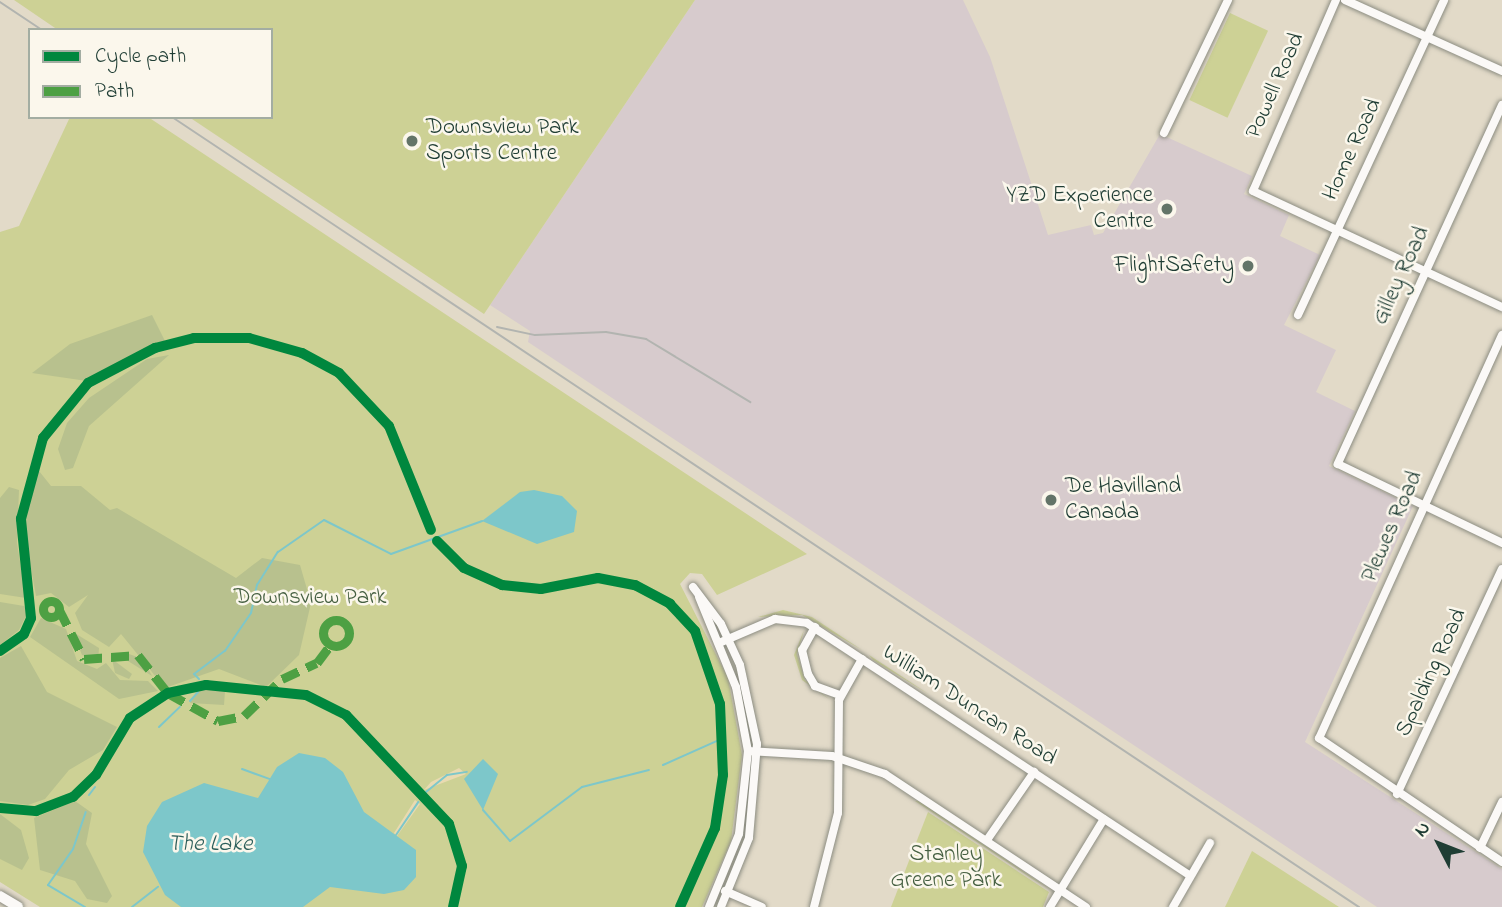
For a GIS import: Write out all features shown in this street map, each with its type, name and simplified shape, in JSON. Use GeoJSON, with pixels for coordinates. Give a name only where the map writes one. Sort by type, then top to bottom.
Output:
{"type":"FeatureCollection","features":[{"type":"Feature","properties":{"kind":"main road"},"geometry":{"type":"LineString","coordinates":[[0,896],[16,906]]}},
{"type":"Feature","properties":{"kind":"street"},"geometry":{"type":"LineString","coordinates":[[1164,133],[1227,0]]}},
{"type":"Feature","properties":{"kind":"street","name":"Powell Road"},"geometry":{"type":"LineString","coordinates":[[1336,0],[1252,189],[1337,232]]}},
{"type":"Feature","properties":{"kind":"street"},"geometry":{"type":"LineString","coordinates":[[1345,0],[1502,71]]}},
{"type":"Feature","properties":{"kind":"street","name":"Home Road"},"geometry":{"type":"LineString","coordinates":[[1298,315],[1444,0]]}},
{"type":"Feature","properties":{"kind":"street","name":"Gilley Road"},"geometry":{"type":"LineString","coordinates":[[1424,507],[1338,464],[1502,105]]}},
{"type":"Feature","properties":{"kind":"street"},"geometry":{"type":"LineString","coordinates":[[1337,232],[1502,307]]}},
{"type":"Feature","properties":{"kind":"street","name":"Plewes Road"},"geometry":{"type":"LineString","coordinates":[[1397,794],[1322,746],[1319,736],[1502,335]]}},
{"type":"Feature","properties":{"kind":"street"},"geometry":{"type":"LineString","coordinates":[[1424,507],[1502,543]]}},
{"type":"Feature","properties":{"kind":"street","name":"Spalding Road"},"geometry":{"type":"LineString","coordinates":[[1397,794],[1502,569]]}},
{"type":"Feature","properties":{"kind":"street"},"geometry":{"type":"LineString","coordinates":[[692,587],[728,639],[753,751],[749,838],[729,893],[721,907]]}},
{"type":"Feature","properties":{"kind":"street"},"geometry":{"type":"LineString","coordinates":[[699,597],[719,643],[753,751],[739,834],[709,907]]}},
{"type":"Feature","properties":{"kind":"street","name":"William Duncan Road"},"geometry":{"type":"LineString","coordinates":[[719,643],[784,617],[815,627],[1188,874]]}},
{"type":"Feature","properties":{"kind":"street"},"geometry":{"type":"LineString","coordinates":[[815,627],[802,650],[808,674],[815,686],[840,695]]}},
{"type":"Feature","properties":{"kind":"street"},"geometry":{"type":"LineString","coordinates":[[814,907],[834,843],[841,758],[840,695],[862,659]]}},
{"type":"Feature","properties":{"kind":"street"},"geometry":{"type":"LineString","coordinates":[[753,751],[841,758],[896,780],[1086,907]]}},
{"type":"Feature","properties":{"kind":"street"},"geometry":{"type":"LineString","coordinates":[[987,840],[1034,772]]}},
{"type":"Feature","properties":{"kind":"street"},"geometry":{"type":"LineString","coordinates":[[1397,794],[1502,862]]}},
{"type":"Feature","properties":{"kind":"street"},"geometry":{"type":"LineString","coordinates":[[1480,848],[1502,802]]}},
{"type":"Feature","properties":{"kind":"street"},"geometry":{"type":"LineString","coordinates":[[1050,907],[1058,888],[1104,819]]}},
{"type":"Feature","properties":{"kind":"street"},"geometry":{"type":"LineString","coordinates":[[1173,907],[1188,874],[1210,843]]}},
{"type":"Feature","properties":{"kind":"street"},"geometry":{"type":"LineString","coordinates":[[719,888],[762,907]]}},
{"type":"Feature","properties":{"kind":"shaded area"},"geometry":{"type":"Polygon","coordinates":[[[695,0],[963,0],[990,57],[1048,235],[1091,225],[1094,235],[1103,233],[1160,134],[1252,176],[1244,194],[1289,215],[1280,236],[1320,255],[1284,325],[1336,350],[1316,392],[1355,411],[1329,466],[1413,506],[1305,742],[1502,869],[1502,907],[1377,907],[528,342],[530,331],[490,305],[695,0]]]}},
{"type":"Feature","properties":{"kind":"green space","name":"Downsview Park Sports Centre"},"geometry":{"type":"Polygon","coordinates":[[[14,0],[695,0],[484,314],[192,119],[273,119],[273,28],[55,28],[14,0]]]}},
{"type":"Feature","properties":{"kind":"green space"},"geometry":{"type":"Polygon","coordinates":[[[1230,13],[1268,31],[1227,118],[1189,100],[1230,13]]]}},
{"type":"Feature","properties":{"kind":"green space","name":"Downsview Park"},"geometry":{"type":"Polygon","coordinates":[[[69,119],[151,119],[807,554],[717,595],[702,574],[690,573],[680,584],[728,678],[742,755],[731,841],[702,907],[40,907],[0,882],[0,232],[19,226],[69,119]]]}},
{"type":"Feature","properties":{"kind":"green space"},"geometry":{"type":"Polygon","coordinates":[[[152,315],[165,341],[87,381],[32,373],[70,344],[152,315]]]}},
{"type":"Feature","properties":{"kind":"green space"},"geometry":{"type":"Polygon","coordinates":[[[169,355],[89,426],[73,468],[65,470],[58,449],[67,423],[89,398],[147,359],[169,355]]]}},
{"type":"Feature","properties":{"kind":"green space"},"geometry":{"type":"Polygon","coordinates":[[[35,466],[51,486],[81,486],[110,510],[117,508],[236,578],[262,558],[300,565],[311,603],[299,655],[266,687],[219,669],[165,688],[121,634],[109,647],[82,630],[75,613],[88,595],[69,607],[51,593],[36,596],[24,530],[35,466]]]}},
{"type":"Feature","properties":{"kind":"green space"},"geometry":{"type":"Polygon","coordinates":[[[9,487],[19,490],[17,543],[26,598],[0,594],[0,498],[9,487]]]}},
{"type":"Feature","properties":{"kind":"green space"},"geometry":{"type":"Polygon","coordinates":[[[0,602],[24,606],[28,612],[19,630],[0,645],[0,602]]]}},
{"type":"Feature","properties":{"kind":"green space"},"geometry":{"type":"Polygon","coordinates":[[[783,610],[812,617],[862,650],[802,615],[758,617],[783,610]]]}},
{"type":"Feature","properties":{"kind":"green space"},"geometry":{"type":"Polygon","coordinates":[[[41,618],[66,629],[77,661],[97,669],[106,663],[120,680],[148,681],[158,691],[119,699],[30,637],[41,618]]]}},
{"type":"Feature","properties":{"kind":"green space"},"geometry":{"type":"Polygon","coordinates":[[[804,630],[797,654],[805,680],[830,700],[802,680],[794,655],[804,630]]]}},
{"type":"Feature","properties":{"kind":"green space"},"geometry":{"type":"Polygon","coordinates":[[[73,632],[99,648],[98,660],[82,655],[73,632]]]}},
{"type":"Feature","properties":{"kind":"green space"},"geometry":{"type":"Polygon","coordinates":[[[21,646],[47,692],[117,727],[103,750],[69,770],[45,799],[28,805],[0,801],[0,658],[21,646]]]}},
{"type":"Feature","properties":{"kind":"green space"},"geometry":{"type":"Polygon","coordinates":[[[129,654],[143,659],[152,676],[120,656],[129,654]]]}},
{"type":"Feature","properties":{"kind":"green space"},"geometry":{"type":"Polygon","coordinates":[[[869,655],[889,668],[930,695],[873,660],[869,655]]]}},
{"type":"Feature","properties":{"kind":"green space"},"geometry":{"type":"Polygon","coordinates":[[[112,659],[132,674],[129,679],[115,673],[112,659]]]}},
{"type":"Feature","properties":{"kind":"green space"},"geometry":{"type":"Polygon","coordinates":[[[198,689],[225,691],[224,705],[190,703],[198,689]]]}},
{"type":"Feature","properties":{"kind":"green space"},"geometry":{"type":"Polygon","coordinates":[[[75,801],[92,813],[86,844],[112,896],[107,903],[87,899],[75,881],[40,870],[34,818],[75,801]]]}},
{"type":"Feature","properties":{"kind":"green space"},"geometry":{"type":"Polygon","coordinates":[[[915,801],[919,801],[1051,890],[1031,878],[915,801]]]}},
{"type":"Feature","properties":{"kind":"green space","name":"Stanley Greene Park"},"geometry":{"type":"Polygon","coordinates":[[[928,812],[1049,892],[1043,907],[891,907],[928,812]]]}},
{"type":"Feature","properties":{"kind":"green space"},"geometry":{"type":"Polygon","coordinates":[[[0,814],[21,830],[29,858],[22,870],[0,859],[0,814]]]}},
{"type":"Feature","properties":{"kind":"green space"},"geometry":{"type":"Polygon","coordinates":[[[1252,851],[1339,907],[1225,907],[1252,851]]]}},
{"type":"Feature","properties":{"kind":"sand"},"geometry":{"type":"Polygon","coordinates":[[[459,768],[466,774],[424,790],[431,782],[459,768]]]}},
{"type":"Feature","properties":{"kind":"sand"},"geometry":{"type":"Polygon","coordinates":[[[415,800],[420,804],[397,836],[394,833],[415,800]]]}},
{"type":"Feature","properties":{"kind":"water"},"geometry":{"type":"Polygon","coordinates":[[[534,490],[562,496],[577,511],[574,532],[537,544],[482,521],[520,492],[534,490]]]}},
{"type":"Feature","properties":{"kind":"water","name":"The Lake"},"geometry":{"type":"Polygon","coordinates":[[[299,753],[325,758],[343,772],[364,812],[416,850],[416,877],[404,890],[384,894],[330,887],[303,907],[181,907],[165,895],[143,852],[147,826],[162,802],[204,783],[258,798],[277,767],[299,753]]]}},
{"type":"Feature","properties":{"kind":"water"},"geometry":{"type":"Polygon","coordinates":[[[483,759],[498,774],[483,810],[464,779],[483,759]]]}},
{"type":"Feature","properties":{"kind":"waterway"},"geometry":{"type":"LineString","coordinates":[[199,679],[194,674],[225,651],[251,613],[257,585],[278,552],[324,520],[391,554],[482,521]]}},
{"type":"Feature","properties":{"kind":"waterway"},"geometry":{"type":"LineString","coordinates":[[190,701],[198,692]]}},
{"type":"Feature","properties":{"kind":"waterway"},"geometry":{"type":"LineString","coordinates":[[159,727],[180,707]]}},
{"type":"Feature","properties":{"kind":"waterway"},"geometry":{"type":"LineString","coordinates":[[663,765],[719,740]]}},
{"type":"Feature","properties":{"kind":"waterway"},"geometry":{"type":"LineString","coordinates":[[242,769],[269,779]]}},
{"type":"Feature","properties":{"kind":"waterway"},"geometry":{"type":"LineString","coordinates":[[483,810],[510,841],[582,787],[649,770]]}},
{"type":"Feature","properties":{"kind":"waterway"},"geometry":{"type":"LineString","coordinates":[[426,792],[447,775],[467,772]]}},
{"type":"Feature","properties":{"kind":"waterway"},"geometry":{"type":"LineString","coordinates":[[89,795],[95,787]]}},
{"type":"Feature","properties":{"kind":"waterway"},"geometry":{"type":"LineString","coordinates":[[396,835],[418,802]]}},
{"type":"Feature","properties":{"kind":"waterway"},"geometry":{"type":"LineString","coordinates":[[85,907],[48,885],[73,849],[86,812]]}},
{"type":"Feature","properties":{"kind":"waterway"},"geometry":{"type":"LineString","coordinates":[[132,907],[158,887]]}},
{"type":"Feature","properties":{"kind":"railway"},"geometry":{"type":"LineString","coordinates":[[0,2],[39,28]]}},
{"type":"Feature","properties":{"kind":"railway"},"geometry":{"type":"LineString","coordinates":[[175,119],[1359,907]]}},
{"type":"Feature","properties":{"kind":"railway"},"geometry":{"type":"LineString","coordinates":[[497,327],[535,335],[606,332],[646,339],[750,402]]}},
{"type":"Feature","properties":{"kind":"marked path"},"geometry":{"type":"LineString","coordinates":[[51,601],[59,609],[51,617],[43,609],[51,601]]}},
{"type":"Feature","properties":{"kind":"marked path"},"geometry":{"type":"LineString","coordinates":[[59,609],[84,659],[138,655],[168,693],[218,721],[244,716],[282,679],[317,663],[330,646]]}},
{"type":"Feature","properties":{"kind":"marked path"},"geometry":{"type":"LineString","coordinates":[[336,620],[346,623],[349,633],[346,643],[336,646],[326,643],[323,633],[326,623],[336,620]]}},
{"type":"Feature","properties":{"kind":"cycle path"},"geometry":{"type":"LineString","coordinates":[[0,651],[24,634],[31,618],[21,519],[43,438],[88,383],[155,348],[194,338],[249,338],[302,353],[339,373],[389,426],[431,530]]}},
{"type":"Feature","properties":{"kind":"cycle path"},"geometry":{"type":"LineString","coordinates":[[437,541],[464,568],[502,585],[541,589],[598,578],[635,585],[670,604],[695,631],[720,704],[723,775],[715,828],[680,907]]}},
{"type":"Feature","properties":{"kind":"cycle path"},"geometry":{"type":"LineString","coordinates":[[0,808],[36,811],[73,797],[96,775],[130,718],[168,693],[206,685],[306,695],[346,715],[449,824],[462,866],[453,907]]}},
{"type":"Feature","properties":{"kind":"place","name":"Downsview Park Sports Centre"},"geometry":{"type":"Point","coordinates":[412,141]}},
{"type":"Feature","properties":{"kind":"place","name":"YZD Experience Centre"},"geometry":{"type":"Point","coordinates":[1167,209]}},
{"type":"Feature","properties":{"kind":"place","name":"FlightSafety"},"geometry":{"type":"Point","coordinates":[1248,266]}},
{"type":"Feature","properties":{"kind":"place","name":"De Havilland Canada"},"geometry":{"type":"Point","coordinates":[1051,500]}}]}
